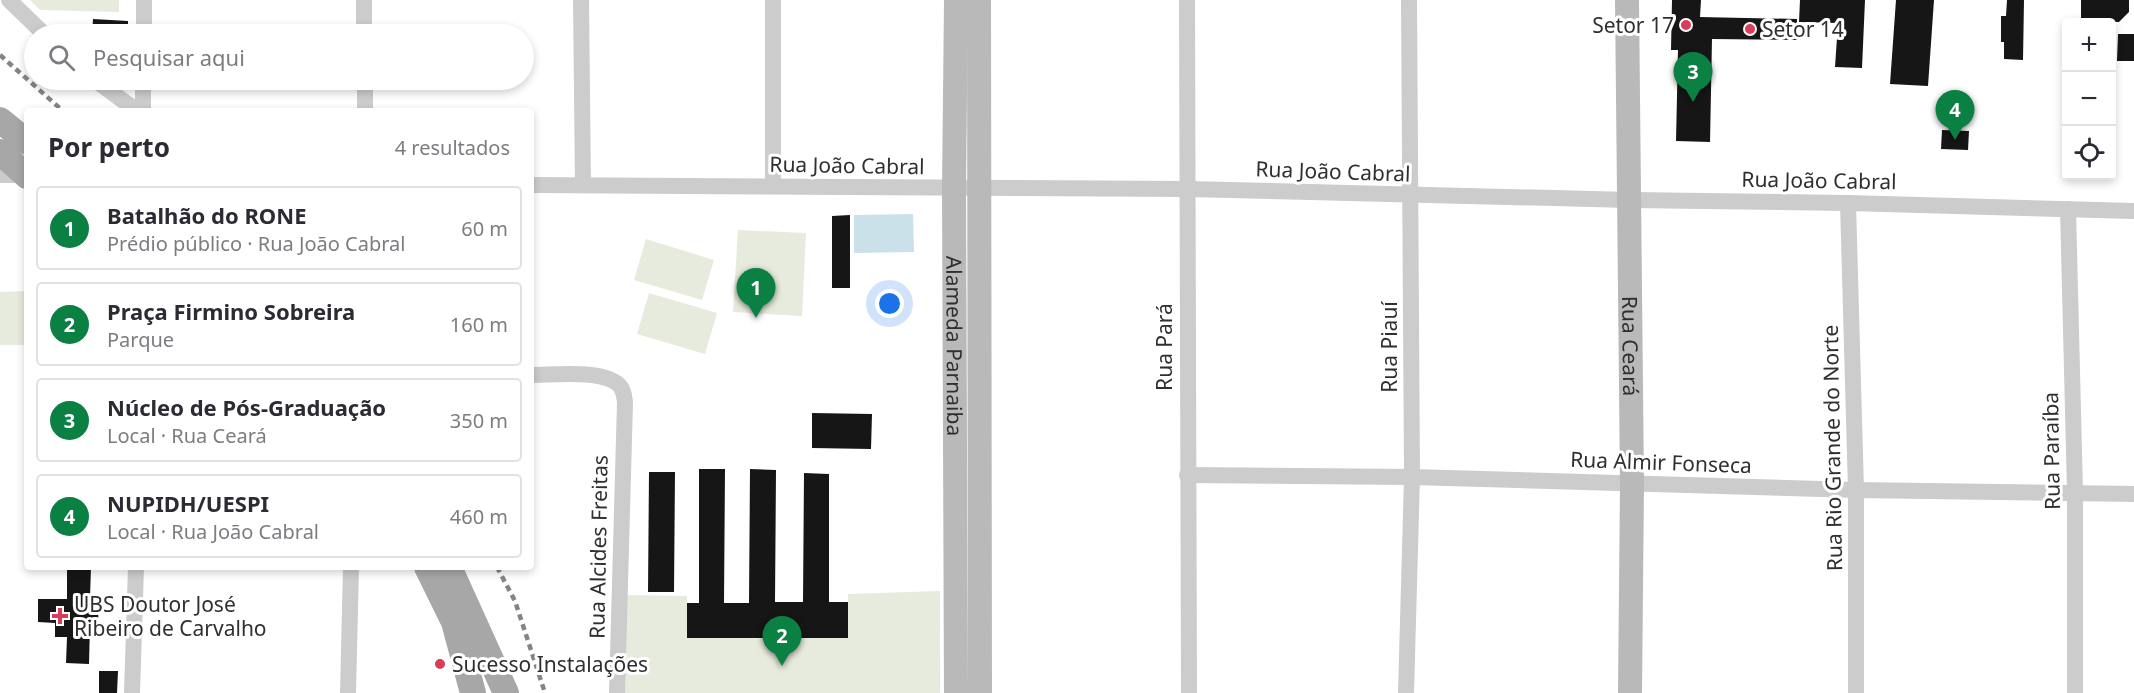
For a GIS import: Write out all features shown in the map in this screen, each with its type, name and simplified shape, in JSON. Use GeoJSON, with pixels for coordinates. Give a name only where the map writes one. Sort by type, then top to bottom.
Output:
{"type":"FeatureCollection","features":[{"type":"Feature","properties":{"kind":"main road","name":"Alameda Parnaiba"},"geometry":{"type":"LineString","coordinates":[[956,0],[954,189],[980,693]]}},
{"type":"Feature","properties":{"kind":"main road","name":"Alameda Parnaiba"},"geometry":{"type":"LineString","coordinates":[[956,693],[979,189],[979,0]]}},
{"type":"Feature","properties":{"kind":"main road","name":"Rua Ceará"},"geometry":{"type":"LineString","coordinates":[[1628,0],[1632,484],[1630,693]]}},
{"type":"Feature","properties":{"kind":"main road"},"geometry":{"type":"LineString","coordinates":[[0,120],[24,140]]}},
{"type":"Feature","properties":{"kind":"main road"},"geometry":{"type":"LineString","coordinates":[[0,152],[24,173]]}},
{"type":"Feature","properties":{"kind":"main road"},"geometry":{"type":"LineString","coordinates":[[428,570],[454,622],[473,693]]}},
{"type":"Feature","properties":{"kind":"main road"},"geometry":{"type":"LineString","coordinates":[[450,570],[506,693]]}},
{"type":"Feature","properties":{"kind":"street"},"geometry":{"type":"LineString","coordinates":[[9,0],[34,24]]}},
{"type":"Feature","properties":{"kind":"street"},"geometry":{"type":"LineString","coordinates":[[144,0],[144,24]]}},
{"type":"Feature","properties":{"kind":"street"},"geometry":{"type":"LineString","coordinates":[[364,0],[364,24]]}},
{"type":"Feature","properties":{"kind":"street"},"geometry":{"type":"LineString","coordinates":[[581,0],[583,185]]}},
{"type":"Feature","properties":{"kind":"street"},"geometry":{"type":"LineString","coordinates":[[773,0],[773,186]]}},
{"type":"Feature","properties":{"kind":"street","name":"Rua Pará"},"geometry":{"type":"LineString","coordinates":[[1187,0],[1189,693]]}},
{"type":"Feature","properties":{"kind":"street","name":"Rua Piauí"},"geometry":{"type":"LineString","coordinates":[[1406,693],[1412,477],[1409,0]]}},
{"type":"Feature","properties":{"kind":"street"},"geometry":{"type":"LineString","coordinates":[[109,90],[133,108]]}},
{"type":"Feature","properties":{"kind":"street"},"geometry":{"type":"LineString","coordinates":[[143,90],[143,108]]}},
{"type":"Feature","properties":{"kind":"street"},"geometry":{"type":"LineString","coordinates":[[365,90],[365,108]]}},
{"type":"Feature","properties":{"kind":"street"},"geometry":{"type":"LineString","coordinates":[[0,175],[24,176]]}},
{"type":"Feature","properties":{"kind":"street","name":"Rua João Cabral"},"geometry":{"type":"LineString","coordinates":[[534,185],[1187,189],[2134,211]]}},
{"type":"Feature","properties":{"kind":"street","name":"Rua Rio Grande do Norte"},"geometry":{"type":"LineString","coordinates":[[1848,203],[1857,490],[1856,693]]}},
{"type":"Feature","properties":{"kind":"street","name":"Rua Paraíba"},"geometry":{"type":"LineString","coordinates":[[2068,209],[2075,492],[2075,693]]}},
{"type":"Feature","properties":{"kind":"street","name":"Rua Alcides Freitas"},"geometry":{"type":"LineString","coordinates":[[534,375],[590,375],[617,383],[623,390],[625,402],[617,693]]}},
{"type":"Feature","properties":{"kind":"street","name":"Rua Almir Fonseca"},"geometry":{"type":"LineString","coordinates":[[1187,475],[1412,477],[1857,490],[2134,494]]}},
{"type":"Feature","properties":{"kind":"street"},"geometry":{"type":"LineString","coordinates":[[132,693],[136,570]]}},
{"type":"Feature","properties":{"kind":"street"},"geometry":{"type":"LineString","coordinates":[[348,693],[351,570]]}},
{"type":"Feature","properties":{"kind":"shaded area"},"geometry":{"type":"Polygon","coordinates":[[[30,0],[119,0],[119,12],[40,10],[30,0]]]}},
{"type":"Feature","properties":{"kind":"shaded area"},"geometry":{"type":"Polygon","coordinates":[[[738,230],[806,233],[802,316],[733,312],[738,230]]]}},
{"type":"Feature","properties":{"kind":"shaded area"},"geometry":{"type":"Polygon","coordinates":[[[646,239],[714,260],[702,300],[634,280],[646,239]]]}},
{"type":"Feature","properties":{"kind":"shaded area"},"geometry":{"type":"Polygon","coordinates":[[[24,291],[24,345],[0,345],[0,292],[24,291]]]}},
{"type":"Feature","properties":{"kind":"shaded area"},"geometry":{"type":"Polygon","coordinates":[[[649,293],[717,313],[705,354],[637,334],[649,293]]]}},
{"type":"Feature","properties":{"kind":"shaded area"},"geometry":{"type":"Polygon","coordinates":[[[940,591],[940,693],[625,693],[625,595],[687,596],[687,638],[848,638],[848,594],[940,591]]]}},
{"type":"Feature","properties":{"kind":"water"},"geometry":{"type":"Polygon","coordinates":[[[913,214],[914,252],[854,253],[854,215],[913,214]]]}},
{"type":"Feature","properties":{"kind":"building"},"geometry":{"type":"Polygon","coordinates":[[[1672,0],[1701,0],[1700,17],[1797,19],[1797,40],[1712,39],[1710,142],[1676,141],[1678,50],[1671,50],[1672,0]]]}},
{"type":"Feature","properties":{"kind":"building"},"geometry":{"type":"Polygon","coordinates":[[[1800,0],[1865,0],[1862,68],[1835,67],[1838,23],[1799,22],[1800,0]]]}},
{"type":"Feature","properties":{"kind":"building"},"geometry":{"type":"Polygon","coordinates":[[[1896,0],[1934,0],[1928,86],[1890,84],[1896,0]]]}},
{"type":"Feature","properties":{"kind":"building"},"geometry":{"type":"Polygon","coordinates":[[[2007,0],[2024,0],[2023,60],[2004,59],[2004,42],[2001,42],[2001,16],[2006,16],[2007,0]]]}},
{"type":"Feature","properties":{"kind":"building"},"geometry":{"type":"Polygon","coordinates":[[[2081,0],[2129,0],[2129,12],[2119,22],[2116,22],[2116,18],[2081,18],[2081,0]]]}},
{"type":"Feature","properties":{"kind":"building"},"geometry":{"type":"Polygon","coordinates":[[[93,19],[128,21],[128,24],[93,24],[93,19]]]}},
{"type":"Feature","properties":{"kind":"building"},"geometry":{"type":"Polygon","coordinates":[[[2118,34],[2134,34],[2134,61],[2117,61],[2118,34]]]}},
{"type":"Feature","properties":{"kind":"building"},"geometry":{"type":"Polygon","coordinates":[[[1942,130],[1969,131],[1968,150],[1941,149],[1942,130]]]}},
{"type":"Feature","properties":{"kind":"building"},"geometry":{"type":"Polygon","coordinates":[[[850,215],[850,288],[832,288],[832,216],[850,215]]]}},
{"type":"Feature","properties":{"kind":"building"},"geometry":{"type":"Polygon","coordinates":[[[812,413],[872,414],[871,449],[812,448],[812,413]]]}},
{"type":"Feature","properties":{"kind":"building"},"geometry":{"type":"Polygon","coordinates":[[[699,469],[725,469],[724,603],[749,603],[750,469],[776,470],[775,602],[803,602],[804,473],[829,474],[829,602],[848,602],[848,638],[687,638],[687,603],[699,603],[699,469]]]}},
{"type":"Feature","properties":{"kind":"building"},"geometry":{"type":"Polygon","coordinates":[[[649,472],[675,472],[674,592],[648,592],[649,472]]]}},
{"type":"Feature","properties":{"kind":"building"},"geometry":{"type":"Polygon","coordinates":[[[67,570],[91,570],[90,598],[99,598],[98,623],[90,624],[89,664],[66,663],[67,637],[55,637],[55,623],[38,622],[38,599],[67,599],[67,570]]]}},
{"type":"Feature","properties":{"kind":"building"},"geometry":{"type":"Polygon","coordinates":[[[99,671],[118,671],[117,693],[99,693],[99,671]]]}},
{"type":"Feature","properties":{"kind":"railway"},"geometry":{"type":"LineString","coordinates":[[0,55],[24,76]]}},
{"type":"Feature","properties":{"kind":"railway"},"geometry":{"type":"LineString","coordinates":[[39,90],[60,108]]}},
{"type":"Feature","properties":{"kind":"railway"},"geometry":{"type":"LineString","coordinates":[[499,570],[515,601],[545,693]]}},
{"type":"Feature","properties":{"kind":"place","name":"Setor 17"},"geometry":{"type":"Point","coordinates":[1686,25]}},
{"type":"Feature","properties":{"kind":"place","name":"Setor 14"},"geometry":{"type":"Point","coordinates":[1750,29]}},
{"type":"Feature","properties":{"kind":"place","name":"Núcleo de Pós-Graduação"},"geometry":{"type":"Point","coordinates":[1693,102]}},
{"type":"Feature","properties":{"kind":"place","name":"NUPIDH/UESPI"},"geometry":{"type":"Point","coordinates":[1955,140]}},
{"type":"Feature","properties":{"kind":"place","name":"Batalhão do RONE"},"geometry":{"type":"Point","coordinates":[756,318]}},
{"type":"Feature","properties":{"kind":"place","name":"UBS Doutor José Ribeiro de Carvalho"},"geometry":{"type":"Point","coordinates":[60,616]}},
{"type":"Feature","properties":{"kind":"place","name":"Sucesso Instalações"},"geometry":{"type":"Point","coordinates":[440,664]}},
{"type":"Feature","properties":{"kind":"place","name":"Praça Firmino Sobreira"},"geometry":{"type":"Point","coordinates":[782,666]}}]}
